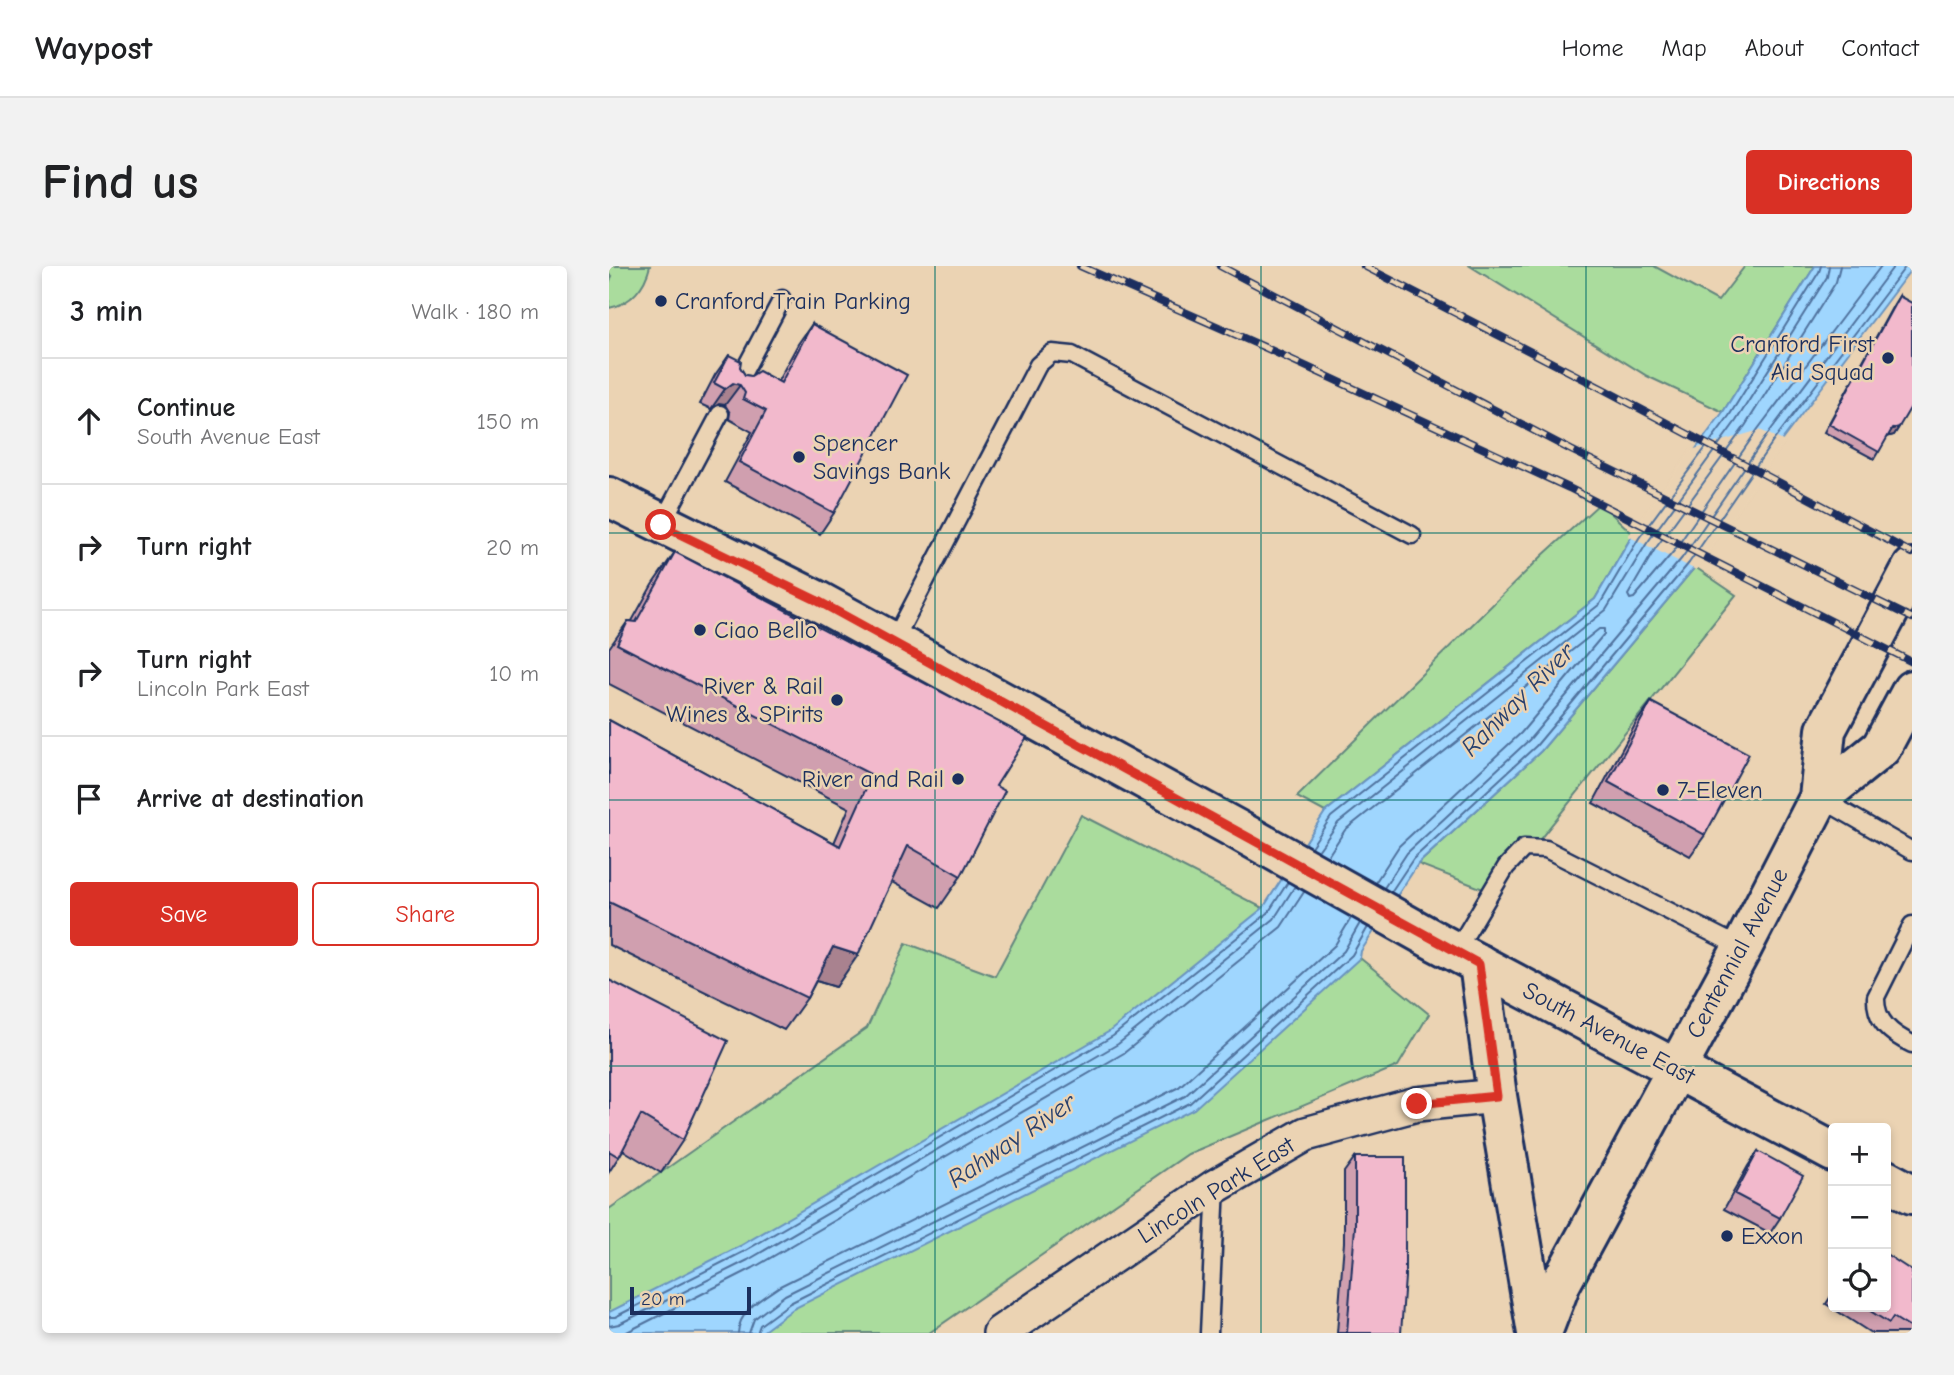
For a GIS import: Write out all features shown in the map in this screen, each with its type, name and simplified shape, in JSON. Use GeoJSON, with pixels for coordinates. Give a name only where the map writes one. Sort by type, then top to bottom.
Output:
{"type":"FeatureCollection","features":[{"type":"Feature","properties":{"kind":"main road","name":"South Avenue East"},"geometry":{"type":"LineString","coordinates":[[609,497],[816,600],[1457,952],[1828,1149]]}},
{"type":"Feature","properties":{"kind":"main road","name":"Centennial Avenue"},"geometry":{"type":"LineString","coordinates":[[1539,1333],[1561,1283],[1742,948],[1819,798],[1826,730],[1912,568]]}},
{"type":"Feature","properties":{"kind":"main road","name":"Centennial Avenue"},"geometry":{"type":"LineString","coordinates":[[1819,798],[1881,748],[1912,690]]}},
{"type":"Feature","properties":{"kind":"main road"},"geometry":{"type":"LineString","coordinates":[[1457,952],[1497,1096],[1539,1333]]}},
{"type":"Feature","properties":{"kind":"main road"},"geometry":{"type":"LineString","coordinates":[[1891,1183],[1912,1194]]}},
{"type":"Feature","properties":{"kind":"street","name":"Lincoln Park East"},"geometry":{"type":"LineString","coordinates":[[1000,1333],[1216,1186],[1306,1134],[1417,1104],[1497,1096]]}},
{"type":"Feature","properties":{"kind":"lane"},"geometry":{"type":"LineString","coordinates":[[736,386],[782,299]]}},
{"type":"Feature","properties":{"kind":"lane"},"geometry":{"type":"LineString","coordinates":[[893,643],[1038,365],[1052,353],[1072,355],[1412,535]]}},
{"type":"Feature","properties":{"kind":"lane"},"geometry":{"type":"LineString","coordinates":[[661,525],[720,414]]}},
{"type":"Feature","properties":{"kind":"lane"},"geometry":{"type":"LineString","coordinates":[[1819,798],[1912,851]]}},
{"type":"Feature","properties":{"kind":"lane"},"geometry":{"type":"LineString","coordinates":[[1457,952],[1506,867],[1524,848],[1546,849],[1742,948]]}},
{"type":"Feature","properties":{"kind":"lane"},"geometry":{"type":"LineString","coordinates":[[1912,925],[1876,997],[1875,1007],[1881,1022],[1897,1037],[1912,1044]]}},
{"type":"Feature","properties":{"kind":"lane"},"geometry":{"type":"LineString","coordinates":[[1209,1333],[1216,1186]]}},
{"type":"Feature","properties":{"kind":"green space"},"geometry":{"type":"Polygon","coordinates":[[[609,266],[650,266],[645,281],[636,293],[624,303],[609,308],[609,283],[612,276],[609,275],[609,266]]]}},
{"type":"Feature","properties":{"kind":"green space"},"geometry":{"type":"Polygon","coordinates":[[[1470,266],[1654,266],[1718,301],[1745,266],[1815,266],[1723,412],[1647,376],[1470,266]]]}},
{"type":"Feature","properties":{"kind":"green space"},"geometry":{"type":"Polygon","coordinates":[[[1600,503],[1633,534],[1595,599],[1325,812],[1297,797],[1542,556],[1600,503]]]}},
{"type":"Feature","properties":{"kind":"green space"},"geometry":{"type":"Polygon","coordinates":[[[1695,567],[1736,595],[1496,894],[1418,864],[1541,751],[1695,567]]]}},
{"type":"Feature","properties":{"kind":"green space"},"geometry":{"type":"Polygon","coordinates":[[[1081,815],[1360,958],[1429,1014],[1398,1066],[1188,1154],[929,1333],[609,1333],[609,1209],[867,1028],[906,943],[995,976],[1081,815]]]}},
{"type":"Feature","properties":{"kind":"water","name":"Rahway River"},"geometry":{"type":"Polygon","coordinates":[[[1815,266],[1912,268],[1779,444],[1695,567],[1541,751],[1418,864],[1361,951],[1360,958],[1194,1109],[793,1309],[761,1333],[609,1333],[609,1312],[740,1246],[1110,1031],[1263,908],[1325,812],[1595,599],[1633,534],[1723,412],[1815,266]]]}},
{"type":"Feature","properties":{"kind":"pier"},"geometry":{"type":"Polygon","coordinates":[[[1760,430],[1785,442],[1696,570],[1628,536],[1691,450],[1760,430]]]}},
{"type":"Feature","properties":{"kind":"building","name":"Cranford First Aid Squad"},"geometry":{"type":"Polygon","coordinates":[[[1899,296],[1912,303],[1912,405],[1899,427],[1892,429],[1879,452],[1829,424],[1899,296]]]}},
{"type":"Feature","properties":{"kind":"building","name":"Spencer Savings Bank"},"geometry":{"type":"Polygon","coordinates":[[[812,324],[907,375],[834,513],[739,462],[766,411],[743,399],[745,393],[740,385],[733,383],[725,389],[714,383],[729,355],[741,361],[740,367],[745,375],[751,376],[759,371],[781,383],[812,324]]]}},
{"type":"Feature","properties":{"kind":"building"},"geometry":{"type":"Polygon","coordinates":[[[675,552],[1027,737],[996,786],[1005,791],[961,876],[908,846],[858,955],[833,947],[807,998],[609,902],[609,720],[840,846],[872,775],[617,644],[628,621],[636,622],[675,552]]]}},
{"type":"Feature","properties":{"kind":"building","name":"7-Eleven"},"geometry":{"type":"Polygon","coordinates":[[[1651,702],[1749,754],[1705,835],[1608,782],[1651,702]]]}},
{"type":"Feature","properties":{"kind":"building"},"geometry":{"type":"Polygon","coordinates":[[[609,980],[728,1041],[683,1140],[641,1115],[619,1157],[609,1151],[609,980]]]}},
{"type":"Feature","properties":{"kind":"building"},"geometry":{"type":"Polygon","coordinates":[[[1758,1151],[1803,1176],[1780,1218],[1735,1194],[1758,1151]]]}},
{"type":"Feature","properties":{"kind":"building"},"geometry":{"type":"Polygon","coordinates":[[[1355,1157],[1405,1157],[1405,1277],[1401,1333],[1347,1333],[1355,1227],[1355,1157]]]}},
{"type":"Feature","properties":{"kind":"building"},"geometry":{"type":"Polygon","coordinates":[[[1891,1257],[1912,1271],[1912,1329],[1893,1317],[1889,1323],[1872,1312],[1891,1312],[1891,1257]]]}},
{"type":"Feature","properties":{"kind":"railway"},"geometry":{"type":"LineString","coordinates":[[1080,266],[1264,347],[1569,488],[1912,662]]}},
{"type":"Feature","properties":{"kind":"railway"},"geometry":{"type":"LineString","coordinates":[[1220,266],[1571,450],[1912,618]]}},
{"type":"Feature","properties":{"kind":"railway"},"geometry":{"type":"LineString","coordinates":[[1364,266],[1912,553]]}},
{"type":"Feature","properties":{"kind":"place","name":"Cranford Train Parking"},"geometry":{"type":"Point","coordinates":[661,301]}},
{"type":"Feature","properties":{"kind":"place","name":"Cranford First Aid Squad"},"geometry":{"type":"Point","coordinates":[1888,358]}},
{"type":"Feature","properties":{"kind":"place","name":"Spencer Savings Bank"},"geometry":{"type":"Point","coordinates":[799,457]}},
{"type":"Feature","properties":{"kind":"place","name":"Ciao Bello"},"geometry":{"type":"Point","coordinates":[700,630]}},
{"type":"Feature","properties":{"kind":"place","name":"River & Rail Wines & SPirits"},"geometry":{"type":"Point","coordinates":[837,700]}},
{"type":"Feature","properties":{"kind":"place","name":"River and Rail"},"geometry":{"type":"Point","coordinates":[958,779]}},
{"type":"Feature","properties":{"kind":"place","name":"7-Eleven"},"geometry":{"type":"Point","coordinates":[1663,790]}},
{"type":"Feature","properties":{"kind":"place","name":"Exxon"},"geometry":{"type":"Point","coordinates":[1727,1236]}},
{"type":"Feature","properties":{"kind":"route"},"geometry":{"type":"LineString","coordinates":[[661,525],[816,600],[1479,964],[1497,1096],[1417,1104]]}}]}
